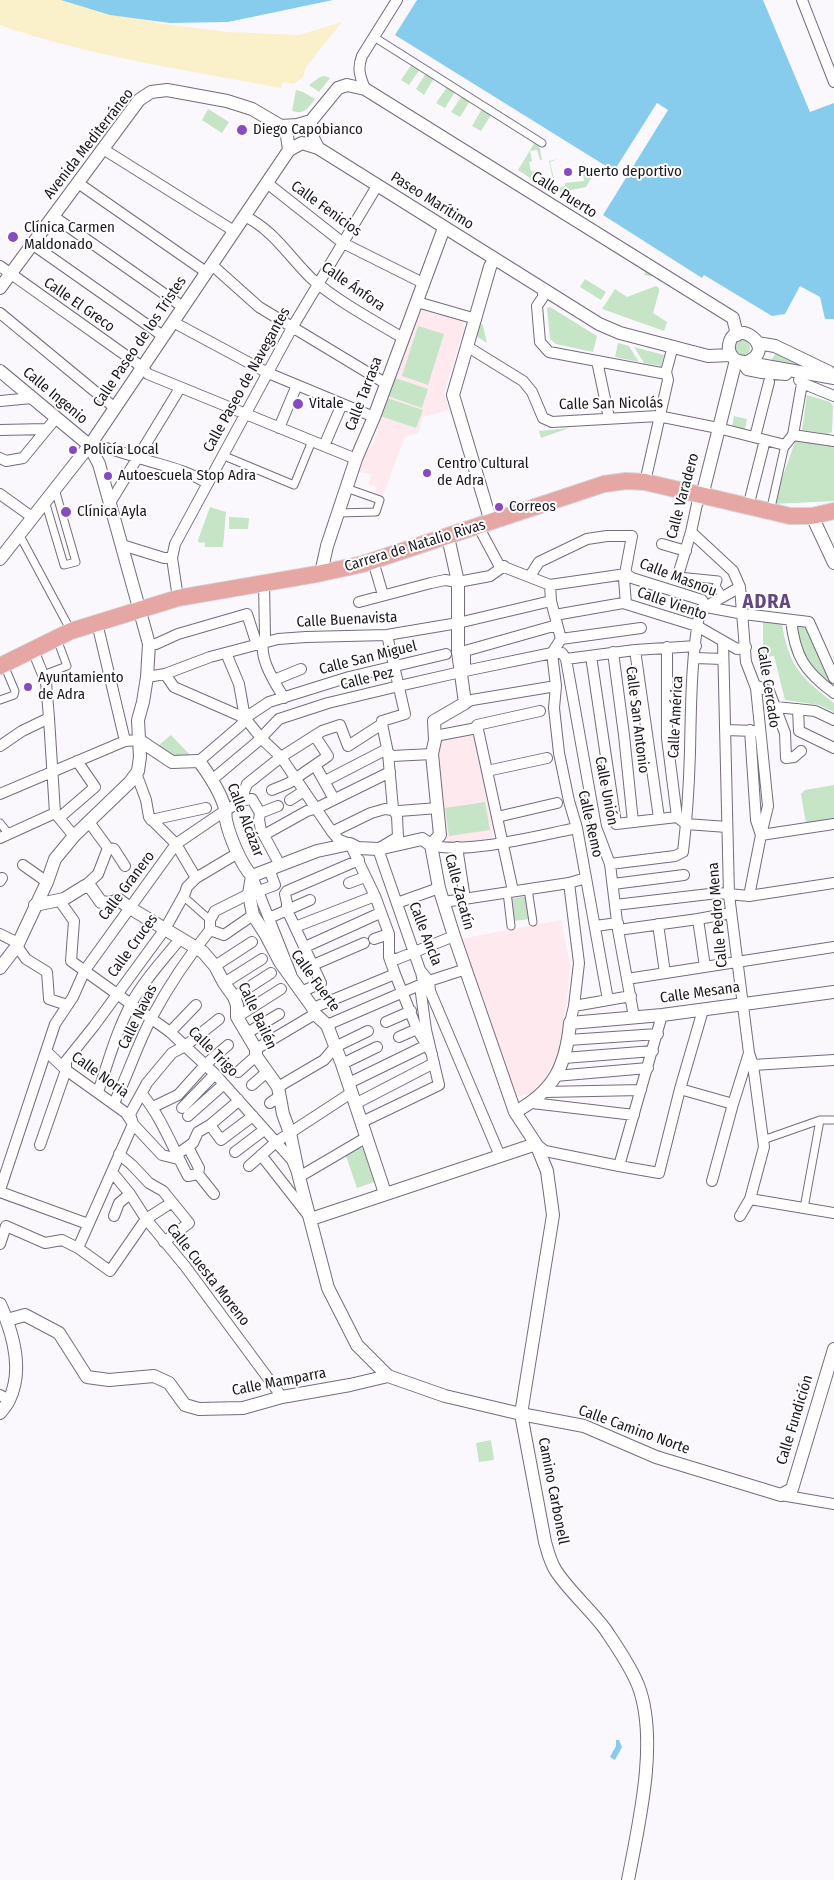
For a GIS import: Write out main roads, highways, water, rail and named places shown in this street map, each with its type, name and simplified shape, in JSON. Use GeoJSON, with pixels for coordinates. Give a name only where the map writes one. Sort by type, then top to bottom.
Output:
{"type":"FeatureCollection","features":[{"type":"Feature","properties":{"kind":"highway","name":"Carrera de Natalio Rivas"},"geometry":{"type":"LineString","coordinates":[[2,665],[64,635],[178,598],[264,584],[373,561],[604,484],[626,481],[645,482],[790,516],[812,516],[834,511]]}},
{"type":"Feature","properties":{"kind":"water"},"geometry":{"type":"Polygon","coordinates":[[[61,0],[333,0],[228,22],[170,23],[110,15],[61,0]]]}},
{"type":"Feature","properties":{"kind":"water"},"geometry":{"type":"Polygon","coordinates":[[[417,0],[763,0],[810,112],[834,103],[834,319],[825,319],[820,297],[800,286],[785,314],[772,316],[704,275],[702,278],[603,215],[668,110],[657,103],[614,171],[395,35],[417,0]]]}},
{"type":"Feature","properties":{"kind":"water"},"geometry":{"type":"Polygon","coordinates":[[[616,1740],[619,1740],[622,1747],[615,1760],[610,1757],[616,1746],[616,1740]]]}},
{"type":"Feature","properties":{"kind":"place","name":"Diego Capobianco"},"geometry":{"type":"Point","coordinates":[242,130]}},
{"type":"Feature","properties":{"kind":"place","name":"Puerto deportivo"},"geometry":{"type":"Point","coordinates":[568,172]}},
{"type":"Feature","properties":{"kind":"place","name":"Clínica Carmen Maldonado"},"geometry":{"type":"Point","coordinates":[13,237]}},
{"type":"Feature","properties":{"kind":"place","name":"Vitale"},"geometry":{"type":"Point","coordinates":[298,404]}},
{"type":"Feature","properties":{"kind":"place","name":"Policía Local"},"geometry":{"type":"Point","coordinates":[73,450]}},
{"type":"Feature","properties":{"kind":"place","name":"Centro Cultural de Adra"},"geometry":{"type":"Point","coordinates":[427,473]}},
{"type":"Feature","properties":{"kind":"place","name":"Autoescuela Stop Adra"},"geometry":{"type":"Point","coordinates":[108,476]}},
{"type":"Feature","properties":{"kind":"place","name":"Correos"},"geometry":{"type":"Point","coordinates":[499,507]}},
{"type":"Feature","properties":{"kind":"place","name":"Clínica Ayla"},"geometry":{"type":"Point","coordinates":[66,512]}},
{"type":"Feature","properties":{"kind":"place","name":"Ayuntamiento de Adra"},"geometry":{"type":"Point","coordinates":[28,687]}},
{"type":"Feature","properties":{"kind":"district","name":"ADRA"},"geometry":{"type":"Point","coordinates":[767,602]}}]}
